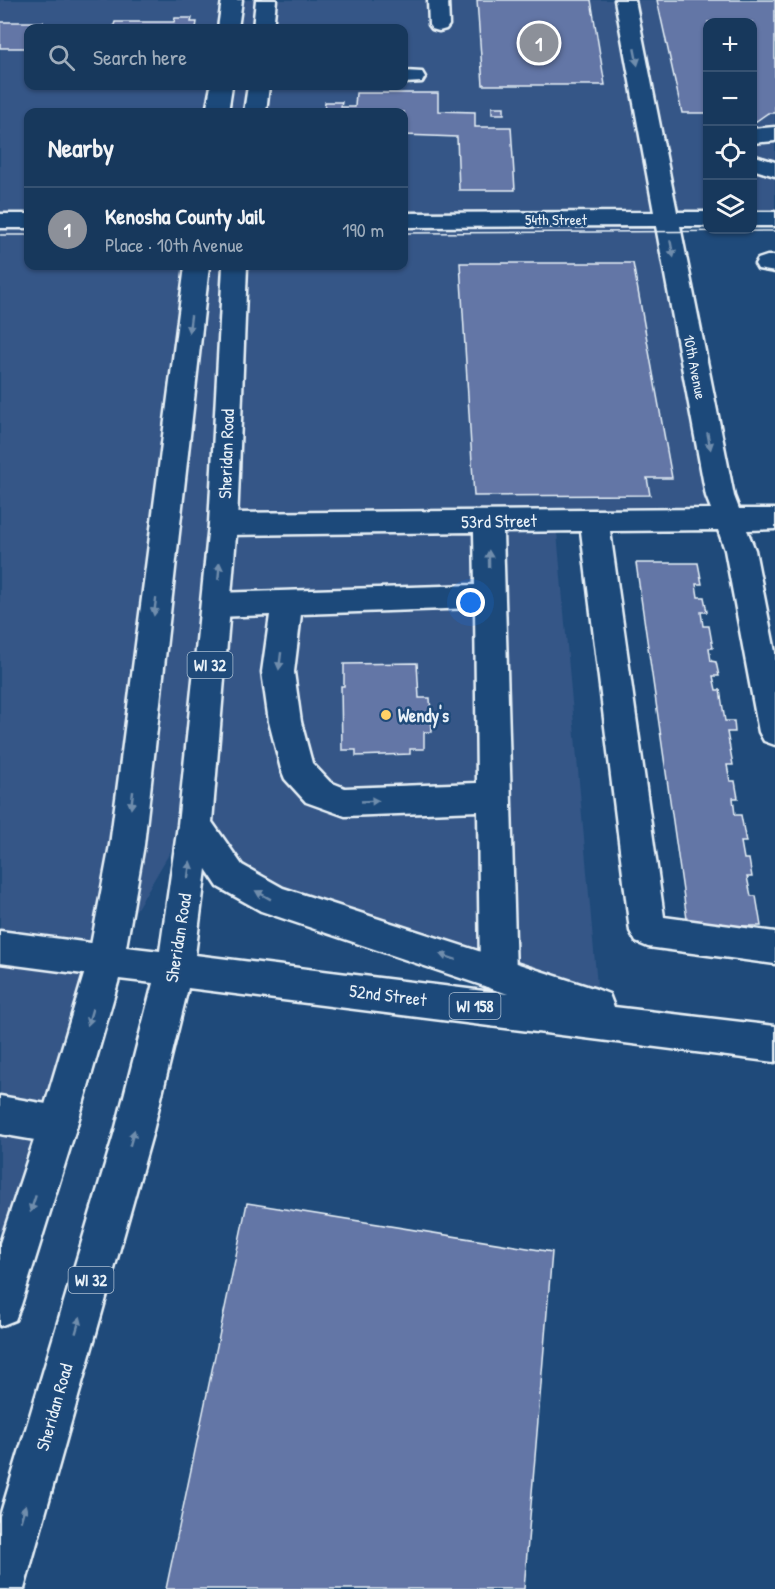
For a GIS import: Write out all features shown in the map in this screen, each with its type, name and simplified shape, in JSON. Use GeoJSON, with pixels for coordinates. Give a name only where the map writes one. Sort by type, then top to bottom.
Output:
{"type":"FeatureCollection","features":[{"type":"Feature","properties":{"kind":"main road"},"geometry":{"type":"LineString","coordinates":[[228,24],[231,0]]}},
{"type":"Feature","properties":{"kind":"main road"},"geometry":{"type":"LineString","coordinates":[[263,24],[266,0]]}},
{"type":"Feature","properties":{"kind":"main road"},"geometry":{"type":"LineString","coordinates":[[438,0],[439,25]]}},
{"type":"Feature","properties":{"kind":"main road","name":"10th Avenue"},"geometry":{"type":"LineString","coordinates":[[625,0],[720,496],[740,550],[774,725]]}},
{"type":"Feature","properties":{"kind":"main road"},"geometry":{"type":"LineString","coordinates":[[217,108],[220,90]]}},
{"type":"Feature","properties":{"kind":"main road"},"geometry":{"type":"LineString","coordinates":[[255,108],[258,90]]}},
{"type":"Feature","properties":{"kind":"main road"},"geometry":{"type":"LineString","coordinates":[[757,136],[775,134]]}},
{"type":"Feature","properties":{"kind":"main road"},"geometry":{"type":"LineString","coordinates":[[757,163],[775,169]]}},
{"type":"Feature","properties":{"kind":"main road","name":"54th Street"},"geometry":{"type":"LineString","coordinates":[[408,220],[703,219]]}},
{"type":"Feature","properties":{"kind":"main road"},"geometry":{"type":"LineString","coordinates":[[757,219],[775,219]]}},
{"type":"Feature","properties":{"kind":"main road"},"geometry":{"type":"LineString","coordinates":[[0,221],[24,221]]}},
{"type":"Feature","properties":{"kind":"main road"},"geometry":{"type":"LineString","coordinates":[[0,1302],[58,1125],[106,961],[127,845],[197,270]]}},
{"type":"Feature","properties":{"kind":"main road","name":"Sheridan Road"},"geometry":{"type":"LineString","coordinates":[[1,1589],[134,1131],[175,969],[195,825],[223,524],[235,270]]}},
{"type":"Feature","properties":{"kind":"main road","name":"53rd Street"},"geometry":{"type":"LineString","coordinates":[[223,524],[775,519]]}},
{"type":"Feature","properties":{"kind":"main road"},"geometry":{"type":"LineString","coordinates":[[594,520],[648,931],[775,948]]}},
{"type":"Feature","properties":{"kind":"main road"},"geometry":{"type":"LineString","coordinates":[[488,522],[498,974]]}},
{"type":"Feature","properties":{"kind":"main road"},"geometry":{"type":"LineString","coordinates":[[216,605],[490,596]]}},
{"type":"Feature","properties":{"kind":"main road"},"geometry":{"type":"LineString","coordinates":[[287,603],[278,672],[285,722],[297,769],[318,792],[345,802],[494,796]]}},
{"type":"Feature","properties":{"kind":"main road"},"geometry":{"type":"LineString","coordinates":[[195,825],[230,876],[273,900],[663,1029]]}},
{"type":"Feature","properties":{"kind":"main road","name":"52nd Street"},"geometry":{"type":"LineString","coordinates":[[0,947],[775,1044]]}},
{"type":"Feature","properties":{"kind":"main road"},"geometry":{"type":"LineString","coordinates":[[0,1115],[58,1125]]}},
{"type":"Feature","properties":{"kind":"shaded area"},"geometry":{"type":"Polygon","coordinates":[[[0,0],[775,0],[775,219],[757,219],[757,18],[703,18],[703,219],[667,219],[728,519],[556,521],[599,1008],[273,900],[185,827],[106,961],[0,1292],[0,0]]]}},
{"type":"Feature","properties":{"kind":"building"},"geometry":{"type":"Polygon","coordinates":[[[477,0],[591,0],[605,85],[483,85],[477,0]]]}},
{"type":"Feature","properties":{"kind":"building"},"geometry":{"type":"Polygon","coordinates":[[[657,0],[775,0],[775,113],[768,113],[757,121],[757,18],[703,18],[703,113],[682,113],[657,0]]]}},
{"type":"Feature","properties":{"kind":"building"},"geometry":{"type":"Polygon","coordinates":[[[175,18],[192,18],[191,22],[197,22],[197,24],[114,24],[115,22],[174,22],[175,18]]]}},
{"type":"Feature","properties":{"kind":"building"},"geometry":{"type":"Polygon","coordinates":[[[0,22],[43,22],[42,24],[24,24],[24,48],[0,48],[0,22]]]}},
{"type":"Feature","properties":{"kind":"building"},"geometry":{"type":"Polygon","coordinates":[[[356,93],[438,93],[438,111],[475,112],[475,127],[511,127],[515,190],[459,190],[457,137],[408,135],[408,108],[324,108],[325,102],[342,102],[341,107],[355,107],[356,93]]]}},
{"type":"Feature","properties":{"kind":"building"},"geometry":{"type":"Polygon","coordinates":[[[492,107],[504,107],[504,114],[492,114],[492,107]]]}},
{"type":"Feature","properties":{"kind":"building"},"geometry":{"type":"Polygon","coordinates":[[[460,263],[633,263],[672,478],[647,478],[650,495],[474,496],[460,263]]]}},
{"type":"Feature","properties":{"kind":"building"},"geometry":{"type":"Polygon","coordinates":[[[636,563],[698,563],[702,584],[696,584],[698,597],[704,597],[707,612],[701,612],[703,626],[709,626],[713,648],[709,648],[711,661],[716,662],[719,676],[713,676],[716,690],[720,690],[725,721],[734,721],[735,732],[727,732],[733,765],[727,765],[730,781],[735,781],[738,798],[733,798],[735,815],[741,815],[746,842],[741,842],[744,859],[749,859],[752,877],[747,877],[751,896],[756,896],[761,926],[688,926],[636,563]]]}},
{"type":"Feature","properties":{"kind":"building","name":"Wendy's"},"geometry":{"type":"Polygon","coordinates":[[[417,663],[419,698],[430,698],[432,732],[424,732],[424,749],[410,749],[410,754],[356,756],[356,750],[342,750],[341,686],[344,686],[344,664],[417,663]]]}},
{"type":"Feature","properties":{"kind":"building"},"geometry":{"type":"Polygon","coordinates":[[[247,1203],[552,1252],[524,1589],[166,1589],[247,1203]]]}},
{"type":"Feature","properties":{"kind":"tram line"},"geometry":{"type":"LineString","coordinates":[[408,233],[775,231]]}},
{"type":"Feature","properties":{"kind":"tram line"},"geometry":{"type":"LineString","coordinates":[[0,235],[24,235]]}},
{"type":"Feature","properties":{"kind":"place","name":"Kenosha County Jail"},"geometry":{"type":"Point","coordinates":[539,43]}},
{"type":"Feature","properties":{"kind":"place","name":"Wendy's"},"geometry":{"type":"Point","coordinates":[386,715]}}]}
